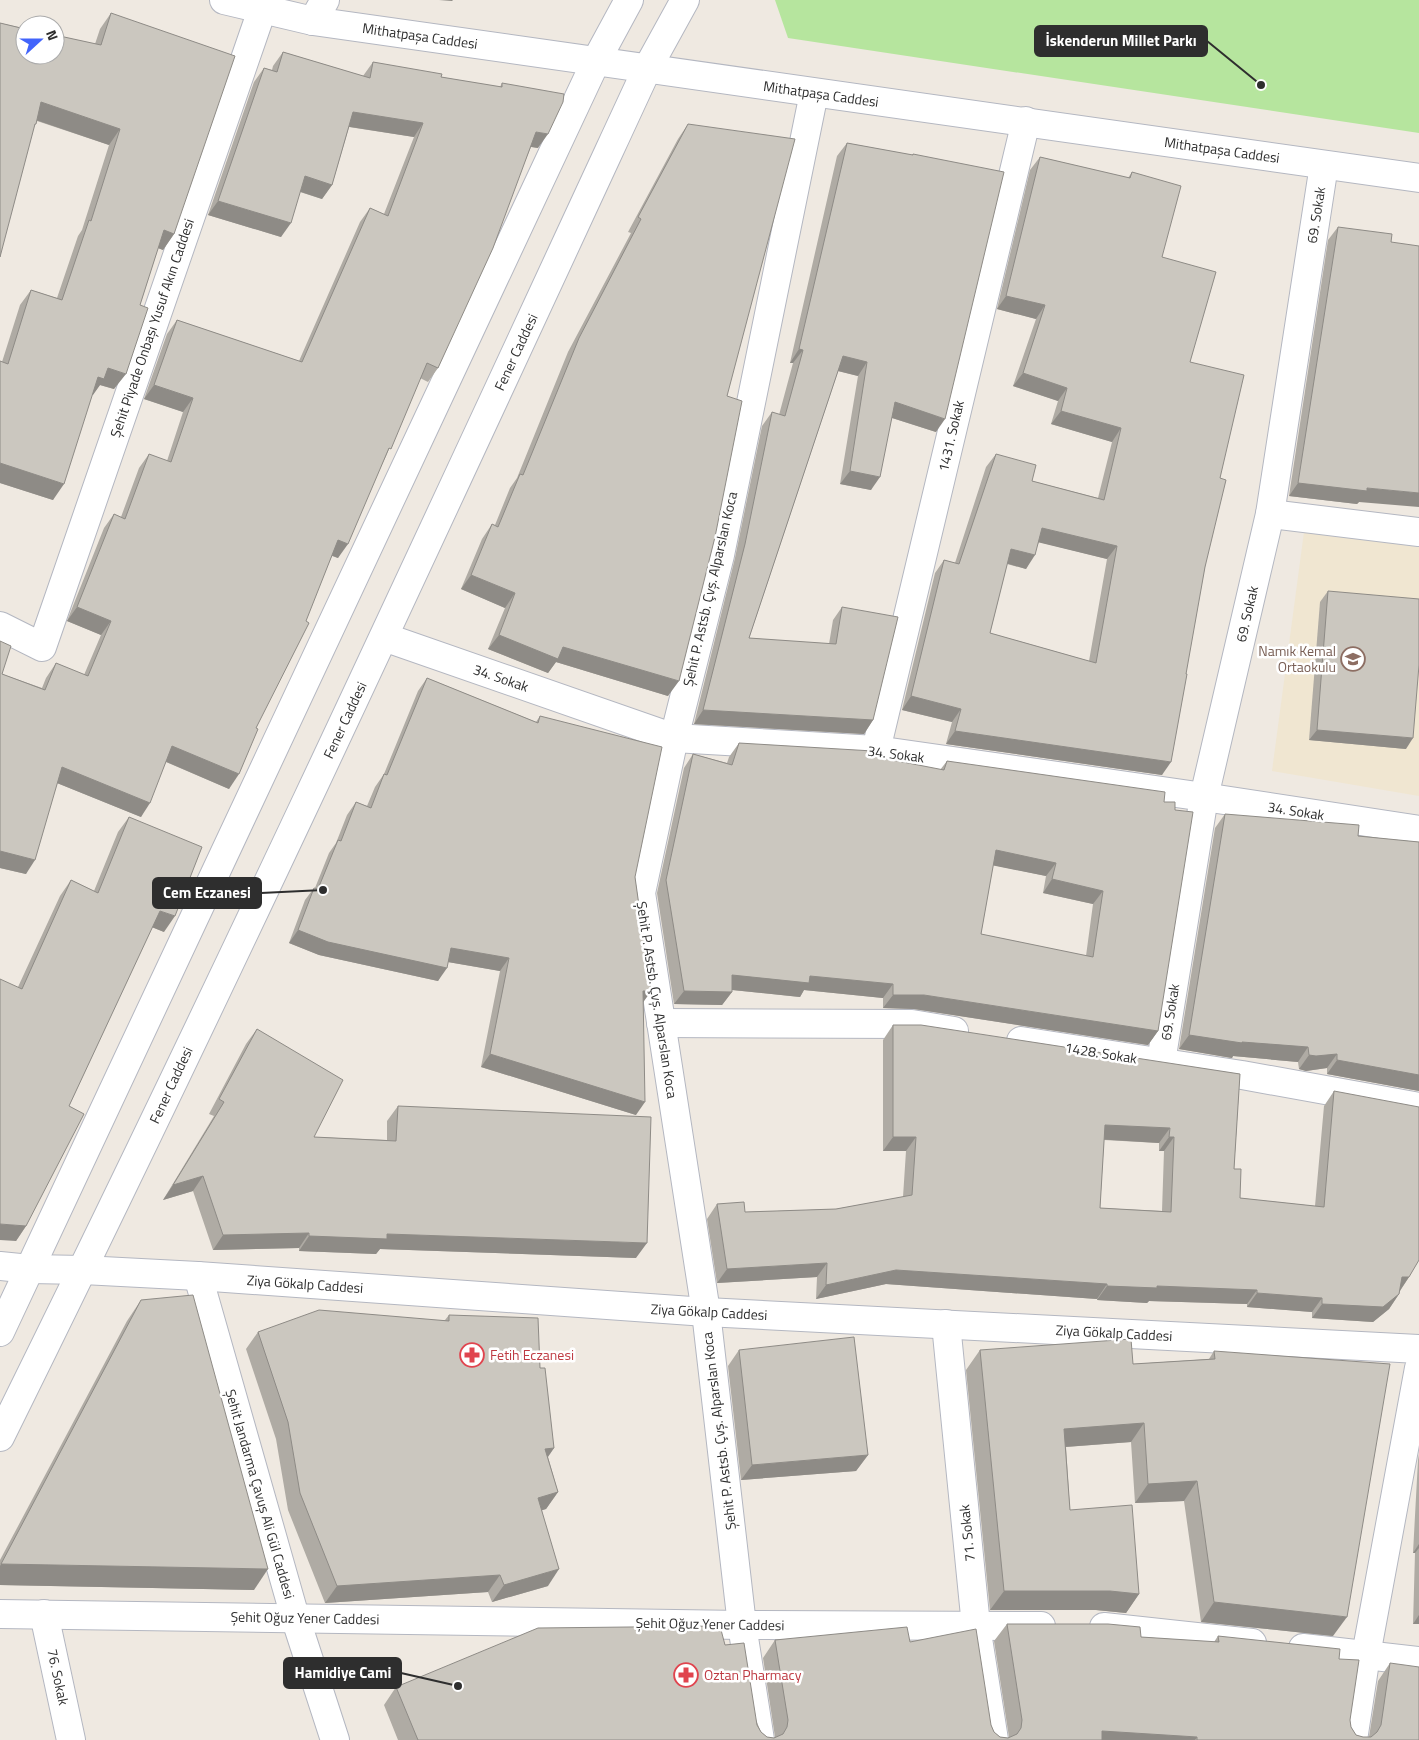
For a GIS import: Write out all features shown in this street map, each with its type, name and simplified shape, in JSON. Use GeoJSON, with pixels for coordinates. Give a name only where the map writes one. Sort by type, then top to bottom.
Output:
{"type":"FeatureCollection","features":[{"type":"Feature","properties":{"kind":"street","name":"Mithatpaşa Caddesi"},"geometry":{"type":"LineString","coordinates":[[224,0],[262,10],[319,10],[647,69],[1419,178]]}},
{"type":"Feature","properties":{"kind":"street"},"geometry":{"type":"LineString","coordinates":[[0,1332],[596,61],[629,0]]}},
{"type":"Feature","properties":{"kind":"street","name":"Fener Caddesi"},"geometry":{"type":"LineString","coordinates":[[0,1437],[83,1270],[384,637],[647,69],[685,0]]}},
{"type":"Feature","properties":{"kind":"street","name":"Şehit Piyade Onbaşı Yusuf Akın Caddesi"},"geometry":{"type":"LineString","coordinates":[[0,626],[42,647],[262,10]]}},
{"type":"Feature","properties":{"kind":"street","name":"Şehit P. Astsb. Çvş. Alparslan Koca"},"geometry":{"type":"LineString","coordinates":[[760,1740],[742,1624],[706,1312],[641,893],[674,738],[720,555],[814,93]]}},
{"type":"Feature","properties":{"kind":"street","name":"1431. Sokak"},"geometry":{"type":"LineString","coordinates":[[876,750],[1026,121]]}},
{"type":"Feature","properties":{"kind":"street","name":"69. Sokak"},"geometry":{"type":"LineString","coordinates":[[1161,1062],[1204,797],[1270,514],[1324,165]]}},
{"type":"Feature","properties":{"kind":"street"},"geometry":{"type":"LineString","coordinates":[[1270,514],[1419,532]]}},
{"type":"Feature","properties":{"kind":"street","name":"34. Sokak"},"geometry":{"type":"LineString","coordinates":[[384,637],[674,738],[876,750],[1419,830]]}},
{"type":"Feature","properties":{"kind":"street","name":"1428. Sokak"},"geometry":{"type":"LineString","coordinates":[[661,1023],[912,1024],[1242,1075],[1419,1107]]}},
{"type":"Feature","properties":{"kind":"street","name":"Ziya Gökalp Caddesi"},"geometry":{"type":"LineString","coordinates":[[0,1266],[198,1276],[706,1312],[1419,1349]]}},
{"type":"Feature","properties":{"kind":"street","name":"Şehit Jandarma Çavuş Ali Gül Caddesi"},"geometry":{"type":"LineString","coordinates":[[198,1276],[295,1617],[335,1740]]}},
{"type":"Feature","properties":{"kind":"street","name":"71. Sokak"},"geometry":{"type":"LineString","coordinates":[[946,1324],[976,1626],[994,1740]]}},
{"type":"Feature","properties":{"kind":"street"},"geometry":{"type":"LineString","coordinates":[[1353,1740],[1366,1655],[1419,1368]]}},
{"type":"Feature","properties":{"kind":"street","name":"Şehit Oğuz Yener Caddesi"},"geometry":{"type":"LineString","coordinates":[[0,1614],[742,1624],[1096,1626],[1419,1661]]}},
{"type":"Feature","properties":{"kind":"street","name":"76. Sokak"},"geometry":{"type":"LineString","coordinates":[[44,1614],[72,1740]]}},
{"type":"Feature","properties":{"kind":"shaded area","name":"Namık Kemal Ortaokulu"},"geometry":{"type":"Polygon","coordinates":[[[1304,532],[1419,547],[1419,796],[1272,771],[1304,532]]]}},
{"type":"Feature","properties":{"kind":"green space"},"geometry":{"type":"Polygon","coordinates":[[[775,0],[1419,0],[1419,133],[788,38],[775,0]]]}},
{"type":"Feature","properties":{"kind":"building"},"geometry":{"type":"Polygon","coordinates":[[[111,13],[235,56],[174,234],[164,230],[140,305],[148,308],[126,374],[108,368],[104,379],[98,377],[64,484],[0,463],[0,361],[8,364],[31,290],[62,300],[89,220],[91,221],[120,129],[41,102],[0,257],[0,23],[15,27],[15,65],[65,65],[65,37],[101,45],[111,13]]]}},
{"type":"Feature","properties":{"kind":"building"},"geometry":{"type":"Polygon","coordinates":[[[283,52],[370,78],[373,62],[442,74],[441,77],[502,87],[502,83],[564,94],[563,102],[548,134],[536,132],[493,248],[438,368],[427,363],[348,544],[338,540],[306,621],[309,623],[256,728],[258,729],[239,774],[172,746],[150,803],[62,767],[35,860],[0,851],[0,641],[11,646],[2,674],[45,690],[56,663],[88,676],[111,621],[77,607],[114,514],[125,519],[149,454],[171,462],[193,398],[154,385],[177,320],[302,362],[370,208],[388,216],[423,123],[353,112],[332,185],[305,176],[291,223],[218,201],[264,68],[277,72],[283,52]]]}},
{"type":"Feature","properties":{"kind":"building"},"geometry":{"type":"Polygon","coordinates":[[[688,124],[795,139],[727,396],[742,401],[715,537],[679,681],[563,647],[558,659],[499,635],[515,593],[471,575],[492,524],[498,527],[520,474],[523,475],[579,338],[641,219],[638,217],[688,124]]]}},
{"type":"Feature","properties":{"kind":"building"},"geometry":{"type":"Polygon","coordinates":[[[847,143],[1004,172],[945,419],[895,402],[880,477],[850,471],[867,362],[843,356],[749,638],[836,644],[842,607],[898,617],[873,720],[703,710],[745,544],[772,412],[785,416],[803,350],[799,349],[847,143]]]}},
{"type":"Feature","properties":{"kind":"building"},"geometry":{"type":"Polygon","coordinates":[[[1040,157],[1130,178],[1132,172],[1181,186],[1162,257],[1216,272],[1190,362],[1244,375],[1220,478],[1226,480],[1205,567],[1171,762],[955,731],[961,709],[911,696],[944,560],[959,564],[996,454],[1036,465],[1032,481],[1104,500],[1121,428],[1061,411],[1067,388],[1023,373],[1045,305],[1006,296],[1040,157]],[[1042,528],[1035,555],[1011,549],[990,633],[1096,663],[1117,546],[1042,528]]]}},
{"type":"Feature","properties":{"kind":"building"},"geometry":{"type":"Polygon","coordinates":[[[1338,227],[1392,234],[1391,242],[1419,246],[1419,493],[1367,488],[1367,491],[1298,483],[1338,227]]]}},
{"type":"Feature","properties":{"kind":"building"},"geometry":{"type":"Polygon","coordinates":[[[1328,591],[1419,599],[1419,665],[1413,738],[1317,730],[1328,591]]]}},
{"type":"Feature","properties":{"kind":"building"},"geometry":{"type":"Polygon","coordinates":[[[427,678],[538,723],[540,716],[662,747],[635,877],[651,991],[643,991],[645,1102],[490,1054],[509,958],[451,948],[447,968],[328,942],[298,930],[314,888],[318,889],[338,840],[341,841],[356,802],[371,808],[384,774],[387,775],[427,678]]]}},
{"type":"Feature","properties":{"kind":"building"},"geometry":{"type":"Polygon","coordinates":[[[739,743],[873,751],[872,756],[944,770],[947,761],[1165,792],[1164,802],[1175,802],[1175,810],[1193,812],[1158,1031],[924,995],[893,995],[893,984],[810,976],[809,983],[732,975],[732,992],[684,991],[666,880],[693,754],[732,765],[739,743]],[[996,850],[981,934],[1093,957],[1103,891],[1052,879],[1056,863],[996,850]]]}},
{"type":"Feature","properties":{"kind":"building"},"geometry":{"type":"Polygon","coordinates":[[[1225,814],[1359,825],[1358,836],[1419,842],[1419,1075],[1337,1060],[1337,1054],[1309,1055],[1308,1047],[1242,1043],[1189,1035],[1225,814]]]}},
{"type":"Feature","properties":{"kind":"building"},"geometry":{"type":"Polygon","coordinates":[[[129,817],[202,847],[175,916],[160,911],[69,1106],[84,1114],[26,1226],[0,1224],[0,979],[22,989],[71,880],[98,893],[129,817]]]}},
{"type":"Feature","properties":{"kind":"building"},"geometry":{"type":"Polygon","coordinates":[[[893,1025],[921,1025],[1240,1074],[1234,1169],[1241,1169],[1240,1198],[1324,1207],[1334,1091],[1419,1107],[1419,1260],[1409,1277],[1402,1277],[1399,1294],[1383,1307],[1322,1304],[1322,1298],[1257,1293],[1257,1290],[1107,1286],[1107,1284],[896,1270],[826,1285],[827,1263],[727,1269],[717,1204],[744,1202],[745,1212],[836,1209],[912,1195],[916,1137],[893,1137],[893,1025]],[[1105,1125],[1100,1208],[1171,1212],[1174,1137],[1169,1137],[1170,1128],[1105,1125]]]}},
{"type":"Feature","properties":{"kind":"building"},"geometry":{"type":"Polygon","coordinates":[[[257,1029],[343,1080],[314,1137],[396,1141],[398,1106],[651,1117],[647,1243],[387,1234],[387,1239],[309,1236],[309,1233],[223,1235],[203,1176],[173,1185],[224,1102],[219,1099],[257,1029]]]}},
{"type":"Feature","properties":{"kind":"building"},"geometry":{"type":"Polygon","coordinates":[[[193,1295],[268,1569],[1,1564],[141,1300],[193,1295]]]}},
{"type":"Feature","properties":{"kind":"building"},"geometry":{"type":"Polygon","coordinates":[[[319,1310],[449,1321],[449,1315],[538,1318],[540,1368],[545,1368],[554,1448],[545,1449],[558,1492],[538,1498],[559,1569],[504,1585],[500,1575],[337,1586],[300,1493],[288,1422],[258,1332],[319,1310]]]}},
{"type":"Feature","properties":{"kind":"building"},"geometry":{"type":"Polygon","coordinates":[[[854,1337],[868,1455],[752,1465],[739,1350],[854,1337]]]}},
{"type":"Feature","properties":{"kind":"building"},"geometry":{"type":"Polygon","coordinates":[[[1131,1339],[1133,1364],[1215,1359],[1214,1351],[1390,1364],[1347,1617],[1214,1602],[1197,1481],[1148,1484],[1144,1423],[1064,1429],[1070,1510],[1132,1505],[1139,1594],[1110,1591],[1004,1591],[980,1350],[1131,1339]]]}},
{"type":"Feature","properties":{"kind":"building"},"geometry":{"type":"Polygon","coordinates":[[[1007,1624],[1108,1624],[1140,1627],[1141,1637],[1219,1642],[1218,1636],[1340,1649],[1339,1659],[1359,1660],[1350,1720],[1351,1727],[1356,1735],[1363,1737],[1371,1737],[1381,1725],[1390,1663],[1419,1667],[1419,1740],[1197,1740],[1197,1737],[1102,1731],[1102,1740],[418,1740],[396,1687],[538,1628],[720,1626],[725,1645],[744,1643],[757,1725],[767,1737],[774,1738],[783,1734],[788,1720],[775,1640],[907,1627],[910,1642],[976,1629],[991,1725],[994,1732],[1000,1737],[1008,1738],[1017,1734],[1021,1728],[1022,1720],[1007,1624]]]}},
{"type":"Feature","properties":{"kind":"place","name":"İskenderun Millet Parkı"},"geometry":{"type":"Point","coordinates":[1261,85]}},
{"type":"Feature","properties":{"kind":"place","name":"Namık Kemal Ortaokulu"},"geometry":{"type":"Point","coordinates":[1353,659]}},
{"type":"Feature","properties":{"kind":"place","name":"Cem Eczanesi"},"geometry":{"type":"Point","coordinates":[323,890]}},
{"type":"Feature","properties":{"kind":"place","name":"Fetih Eczanesi"},"geometry":{"type":"Point","coordinates":[472,1355]}},
{"type":"Feature","properties":{"kind":"place","name":"Oztan Pharmacy"},"geometry":{"type":"Point","coordinates":[686,1675]}},
{"type":"Feature","properties":{"kind":"place","name":"Hamidiye Cami"},"geometry":{"type":"Point","coordinates":[458,1686]}}]}
